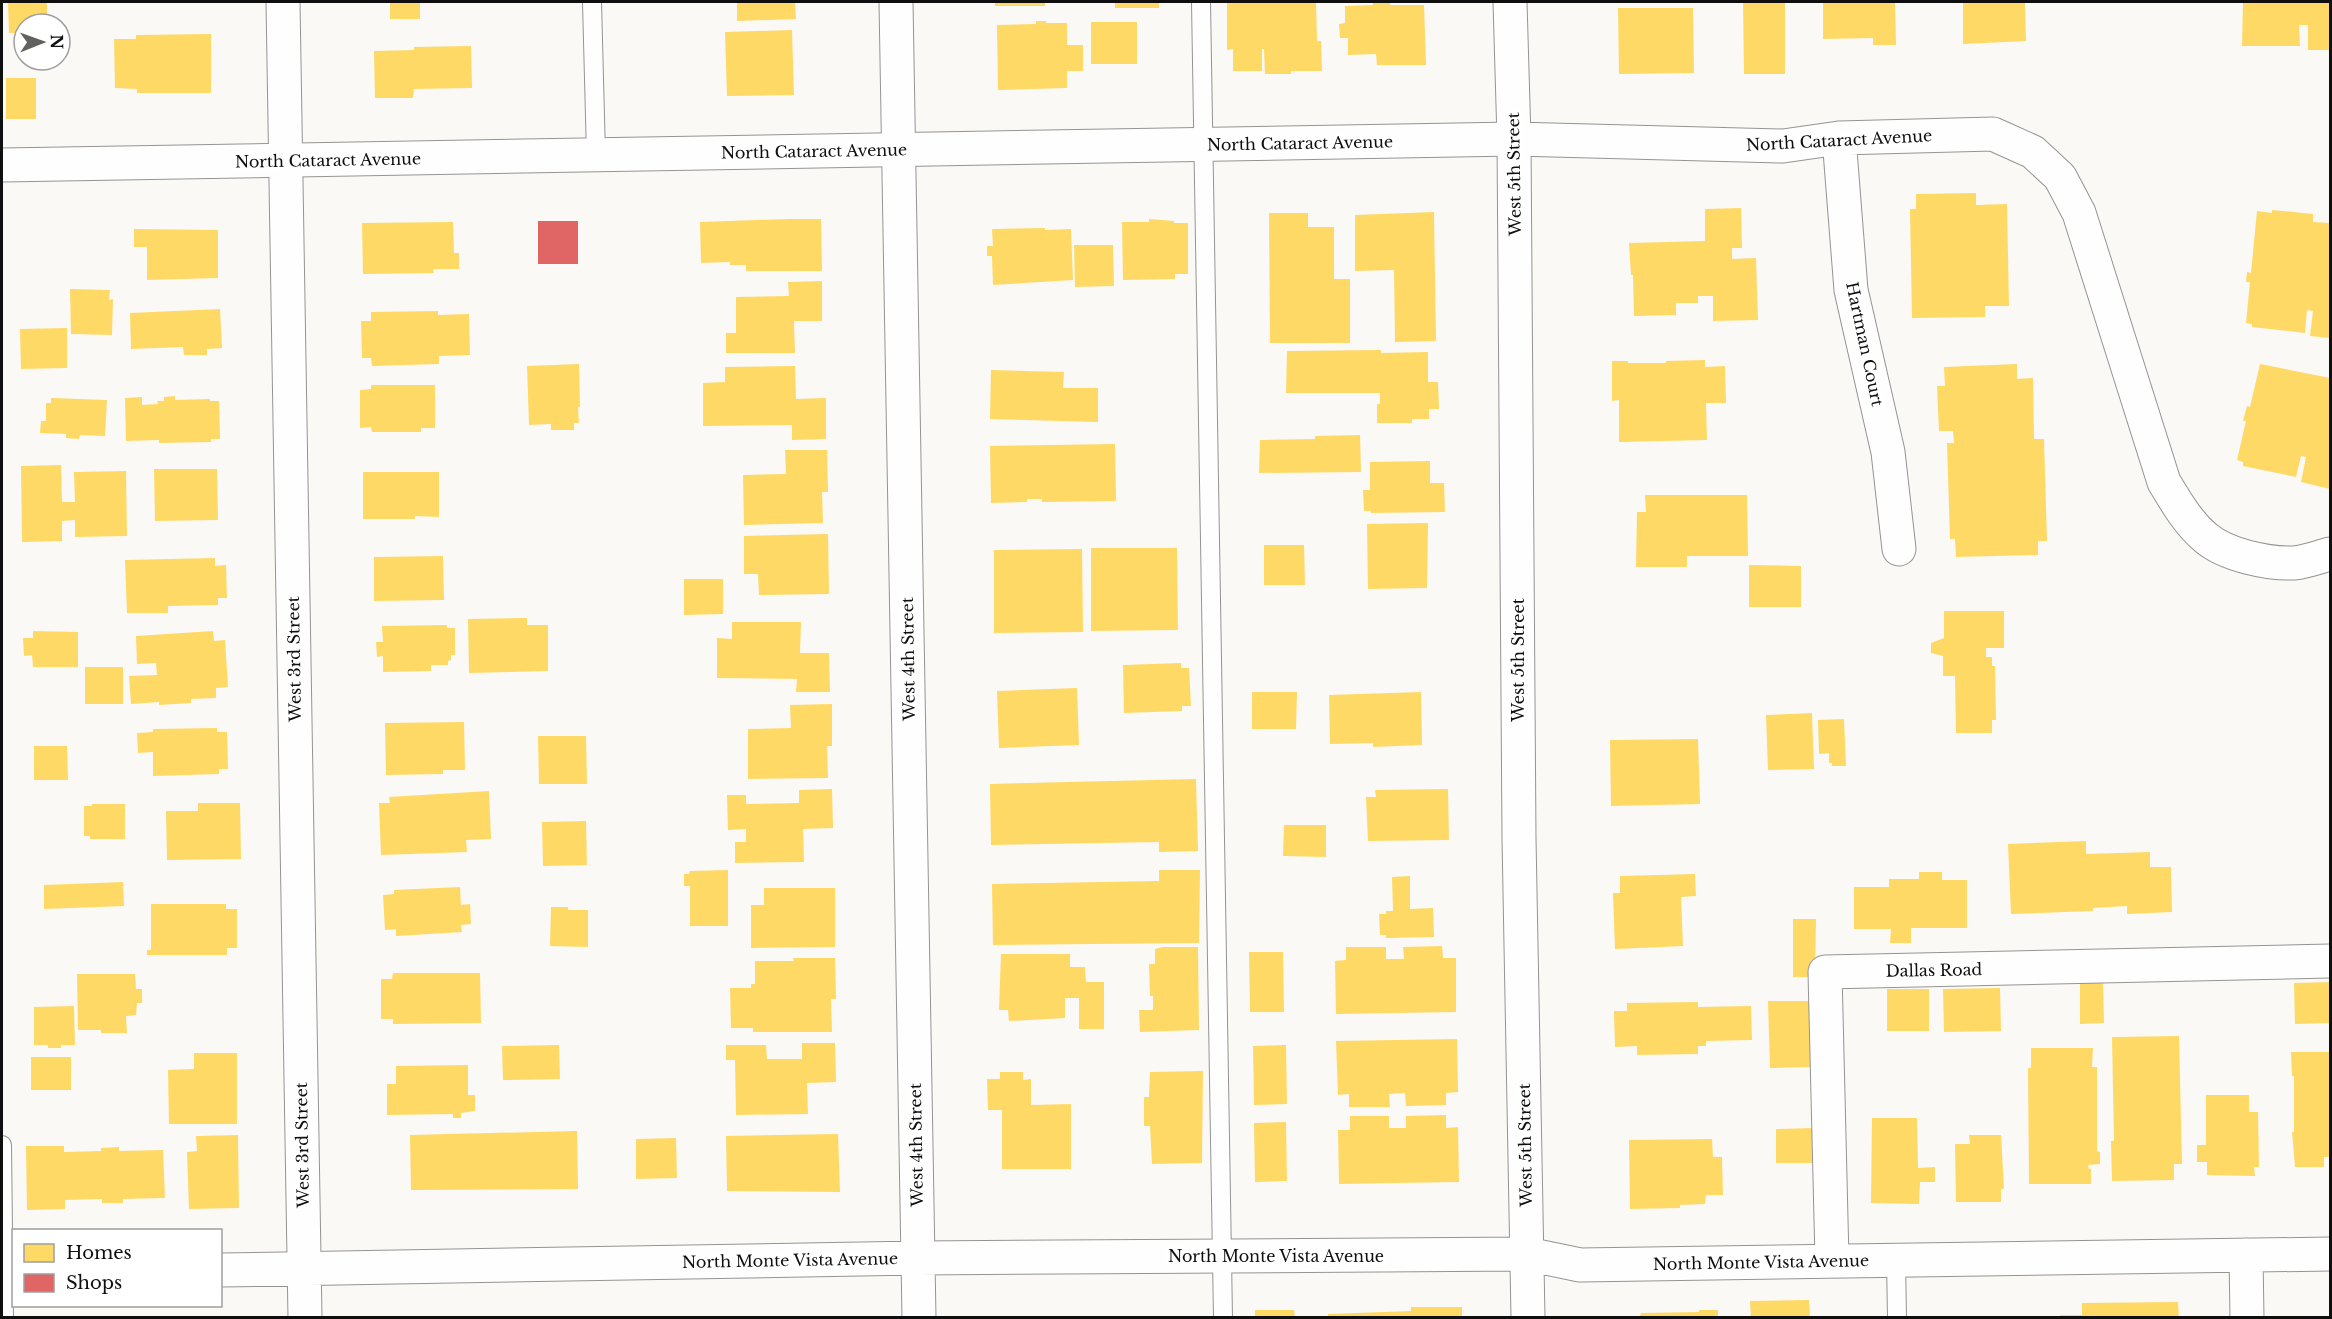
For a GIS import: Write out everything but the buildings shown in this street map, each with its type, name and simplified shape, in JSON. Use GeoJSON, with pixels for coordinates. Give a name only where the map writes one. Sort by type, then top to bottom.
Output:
{"type":"FeatureCollection","features":[{"type":"Feature","properties":{"kind":"street","name":"West 3rd Street"},"geometry":{"type":"LineString","coordinates":[[283,2],[305,1317]]}},
{"type":"Feature","properties":{"kind":"street","name":"West 4th Street"},"geometry":{"type":"LineString","coordinates":[[896,2],[919,1317]]}},
{"type":"Feature","properties":{"kind":"street","name":"West 5th Street"},"geometry":{"type":"LineString","coordinates":[[1510,2],[1514,139],[1519,838],[1528,1317]]}},
{"type":"Feature","properties":{"kind":"street","name":"North Cataract Avenue"},"geometry":{"type":"LineString","coordinates":[[2,165],[1514,139],[1783,146],[1839,138],[1993,134],[2032,152],[2060,177],[2079,213],[2164,482],[2182,512],[2206,539],[2232,552],[2262,561],[2295,563],[2331,554]]}},
{"type":"Feature","properties":{"kind":"street","name":"Hartman Court"},"geometry":{"type":"LineString","coordinates":[[1839,138],[1851,290],[1888,452],[1899,549]]}},
{"type":"Feature","properties":{"kind":"street","name":"Dallas Road"},"geometry":{"type":"LineString","coordinates":[[1832,1260],[1825,972],[2331,962]]}},
{"type":"Feature","properties":{"kind":"street","name":"North Monte Vista Avenue"},"geometry":{"type":"LineString","coordinates":[[222,1270],[918,1258],[1527,1254],[1580,1265],[2331,1254]]}},
{"type":"Feature","properties":{"kind":"street"},"geometry":{"type":"LineString","coordinates":[[2246,1255],[2247,1317]]}},
{"type":"Feature","properties":{"kind":"lane"},"geometry":{"type":"LineString","coordinates":[[592,2],[596,155]]}},
{"type":"Feature","properties":{"kind":"lane"},"geometry":{"type":"LineString","coordinates":[[1201,2],[1223,1317]]}},
{"type":"Feature","properties":{"kind":"lane"},"geometry":{"type":"LineString","coordinates":[[2,1146],[6,1275],[4,1317]]}},
{"type":"Feature","properties":{"kind":"lane"},"geometry":{"type":"LineString","coordinates":[[1896,1259],[1897,1317]]}}]}
